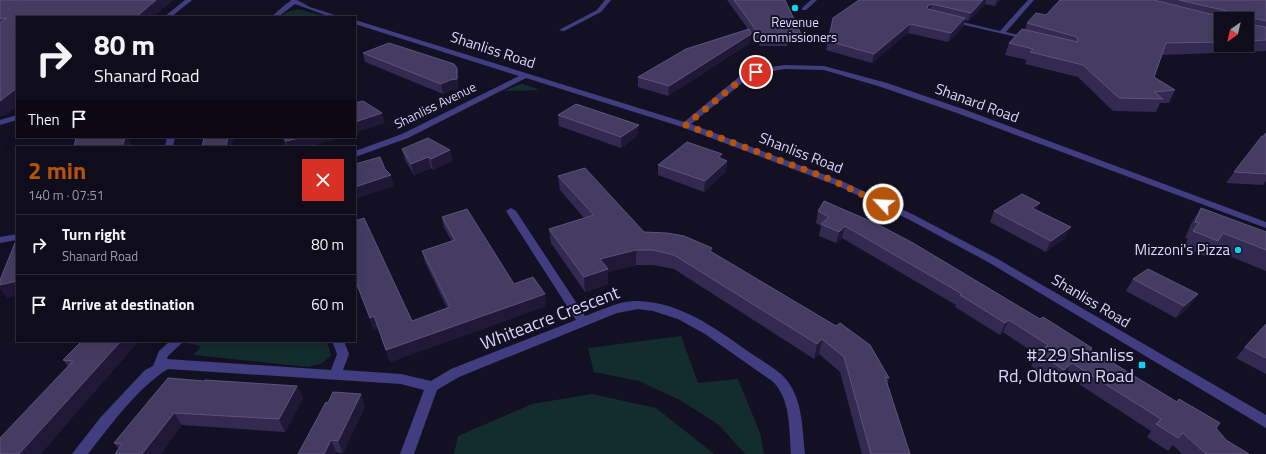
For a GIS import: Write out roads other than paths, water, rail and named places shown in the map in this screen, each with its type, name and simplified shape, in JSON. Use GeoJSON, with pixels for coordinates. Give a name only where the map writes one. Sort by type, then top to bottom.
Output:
{"type":"FeatureCollection","features":[{"type":"Feature","properties":{"kind":"street"},"geometry":{"type":"LineString","coordinates":[[168,16],[189,0]]}},
{"type":"Feature","properties":{"kind":"street"},"geometry":{"type":"LineString","coordinates":[[562,30],[599,11],[608,0]]}},
{"type":"Feature","properties":{"kind":"street"},"geometry":{"type":"LineString","coordinates":[[804,8],[814,0]]}},
{"type":"Feature","properties":{"kind":"street"},"geometry":{"type":"LineString","coordinates":[[1002,32],[1031,0]]}},
{"type":"Feature","properties":{"kind":"street"},"geometry":{"type":"LineString","coordinates":[[275,16],[294,1],[335,16]]}},
{"type":"Feature","properties":{"kind":"street"},"geometry":{"type":"LineString","coordinates":[[943,20],[1002,32],[1032,41]]}},
{"type":"Feature","properties":{"kind":"street","name":"Shanliss Road"},"geometry":{"type":"LineString","coordinates":[[356,22],[524,76],[686,125],[841,184],[911,217],[992,260],[1266,422]]}},
{"type":"Feature","properties":{"kind":"street","name":"Shanard Road"},"geometry":{"type":"LineString","coordinates":[[686,125],[743,78],[756,72],[784,67],[824,68],[877,83],[960,111],[1210,208],[1266,225]]}},
{"type":"Feature","properties":{"kind":"street","name":"Shanliss Avenue"},"geometry":{"type":"LineString","coordinates":[[356,154],[405,136],[524,76]]}},
{"type":"Feature","properties":{"kind":"street"},"geometry":{"type":"LineString","coordinates":[[0,123],[16,117]]}},
{"type":"Feature","properties":{"kind":"street"},"geometry":{"type":"LineString","coordinates":[[512,211],[583,322]]}},
{"type":"Feature","properties":{"kind":"street"},"geometry":{"type":"LineString","coordinates":[[0,240],[16,237]]}},
{"type":"Feature","properties":{"kind":"street","name":"Whiteacre Crescent"},"geometry":{"type":"LineString","coordinates":[[432,387],[455,373],[615,309],[637,305],[653,306],[678,313],[704,328],[771,373],[785,386],[791,404],[798,454]]}},
{"type":"Feature","properties":{"kind":"street"},"geometry":{"type":"LineString","coordinates":[[158,369],[163,354],[176,342]]}},
{"type":"Feature","properties":{"kind":"street"},"geometry":{"type":"LineString","coordinates":[[335,375],[343,354],[338,342]]}},
{"type":"Feature","properties":{"kind":"street"},"geometry":{"type":"LineString","coordinates":[[79,454],[105,422],[148,374],[166,364],[401,379],[432,387],[407,454]]}},
{"type":"Feature","properties":{"kind":"place","name":"Revenue Commissioners"},"geometry":{"type":"Point","coordinates":[795,8]}},
{"type":"Feature","properties":{"kind":"place","name":"Mizzoni's Pizza"},"geometry":{"type":"Point","coordinates":[1238,250]}},
{"type":"Feature","properties":{"kind":"place","name":"#229 Shanliss Rd, Oldtown Road"},"geometry":{"type":"Point","coordinates":[1142,365]}}]}
